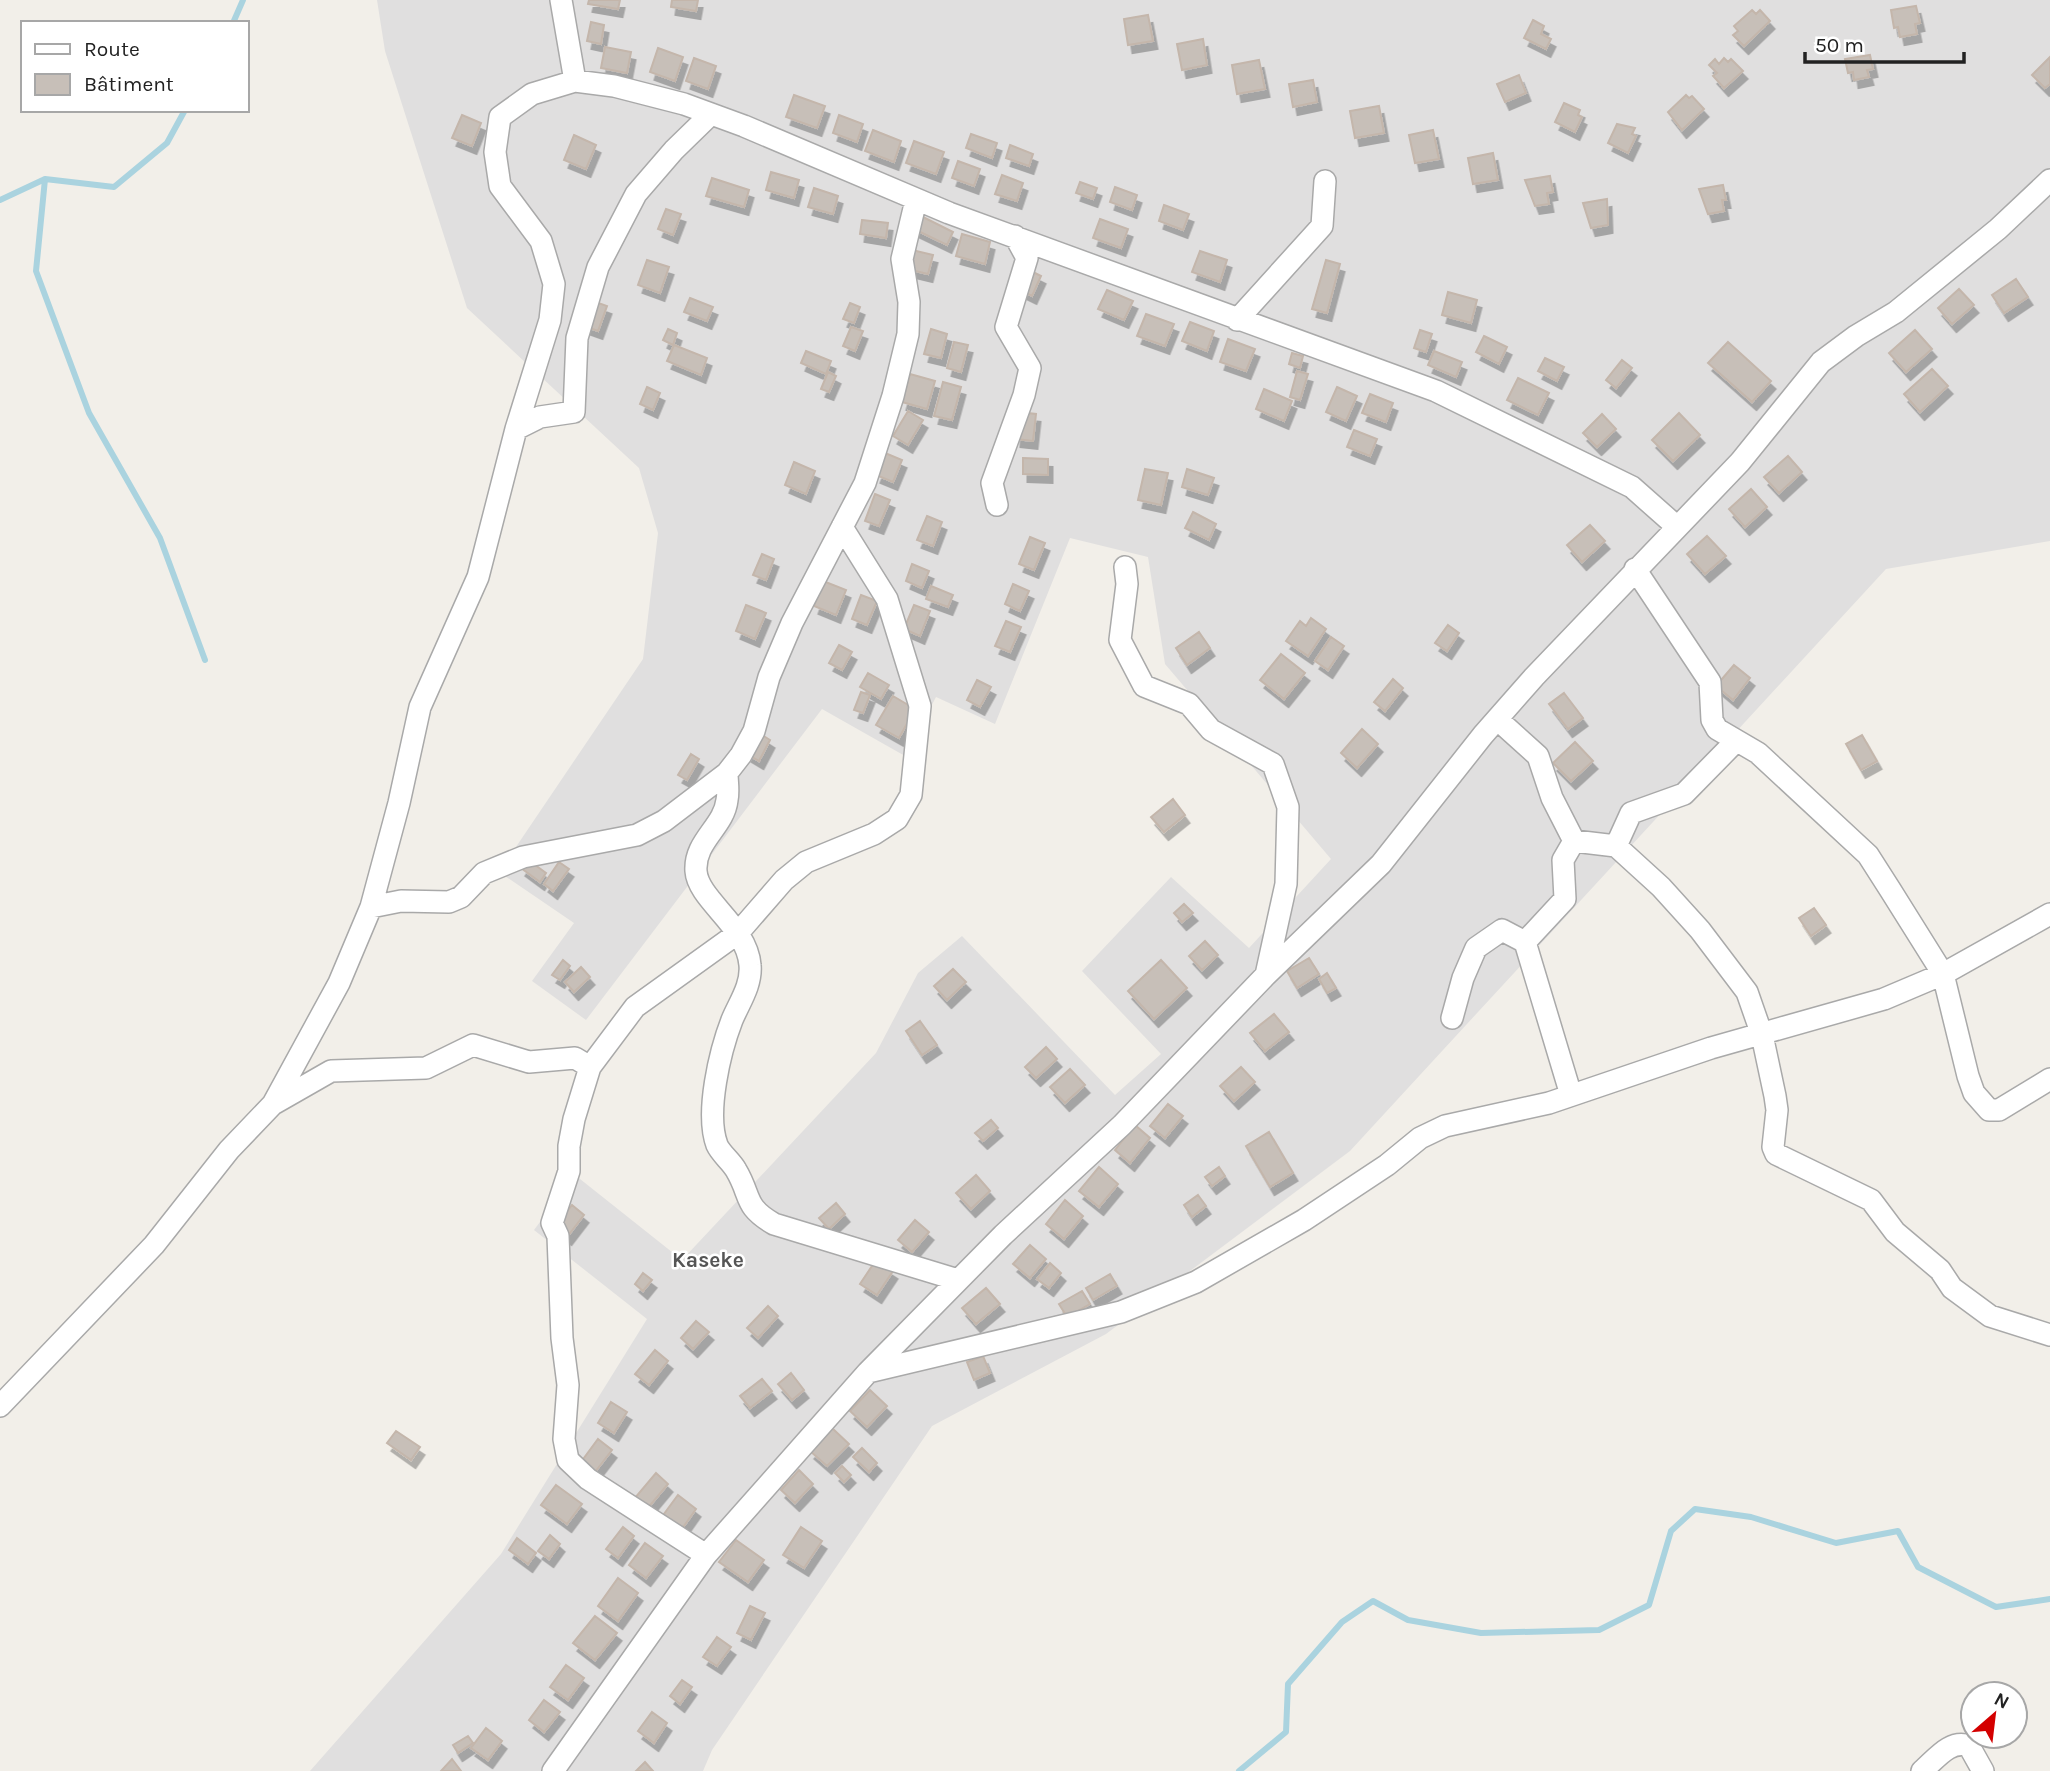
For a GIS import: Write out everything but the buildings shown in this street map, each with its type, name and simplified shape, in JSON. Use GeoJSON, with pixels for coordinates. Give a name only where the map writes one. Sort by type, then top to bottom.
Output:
{"type":"FeatureCollection","features":[{"type":"Feature","properties":{"kind":"street"},"geometry":{"type":"LineString","coordinates":[[561,0],[575,81]]}},
{"type":"Feature","properties":{"kind":"street"},"geometry":{"type":"LineString","coordinates":[[274,1104],[339,984],[371,907],[399,803],[420,707],[478,577],[516,429],[547,331],[554,284],[541,241],[500,186],[495,152],[500,117],[532,94],[575,81],[614,86],[711,114],[916,200],[1436,391],[1478,409],[1632,487],[1658,507],[1676,526]]}},
{"type":"Feature","properties":{"kind":"street"},"geometry":{"type":"LineString","coordinates":[[516,429],[540,417],[574,412],[577,338],[598,267],[636,194],[674,150],[711,114]]}},
{"type":"Feature","properties":{"kind":"street"},"geometry":{"type":"LineString","coordinates":[[553,1771],[706,1555],[868,1372],[958,1280],[1122,1125],[1266,975],[1381,864],[1497,719],[1634,569],[1740,462],[1821,362],[1896,312],[1998,229],[2050,180]]}},
{"type":"Feature","properties":{"kind":"street"},"geometry":{"type":"LineString","coordinates":[[1237,320],[1322,226],[1325,181]]}},
{"type":"Feature","properties":{"kind":"street"},"geometry":{"type":"LineString","coordinates":[[371,907],[401,901],[449,902],[461,897],[484,873],[523,857],[637,835],[664,821],[727,773],[754,731],[769,677],[792,623],[865,483],[893,396],[905,346],[909,302],[902,259],[916,200]]}},
{"type":"Feature","properties":{"kind":"street"},"geometry":{"type":"LineString","coordinates":[[997,505],[992,483],[1024,395],[1030,369],[1006,327],[1027,258],[1015,236]]}},
{"type":"Feature","properties":{"kind":"street"},"geometry":{"type":"LineString","coordinates":[[706,1555],[588,1479],[568,1460],[564,1439],[568,1385],[562,1338],[558,1236],[552,1223],[569,1171],[569,1146],[574,1119],[590,1067],[635,1007],[738,933],[784,880],[806,862],[874,834],[897,819],[911,795],[920,706],[887,599],[842,527]]}},
{"type":"Feature","properties":{"kind":"street"},"geometry":{"type":"LineString","coordinates":[[1125,567],[1127,584],[1120,640],[1144,685],[1189,704],[1211,730],[1273,764],[1288,807],[1286,884],[1266,975]]}},
{"type":"Feature","properties":{"kind":"street"},"geometry":{"type":"LineString","coordinates":[[1634,569],[1710,682],[1712,720],[1717,729],[1758,753],[1868,855],[1943,974],[1968,1076],[1982,1104],[1989,1110],[1999,1110],[2050,1079]]}},
{"type":"Feature","properties":{"kind":"street"},"geometry":{"type":"LineString","coordinates":[[1497,719],[1538,756],[1552,798],[1574,841]]}},
{"type":"Feature","properties":{"kind":"street"},"geometry":{"type":"LineString","coordinates":[[1616,846],[1631,813],[1684,794],[1736,741]]}},
{"type":"Feature","properties":{"kind":"street"},"geometry":{"type":"LineString","coordinates":[[727,773],[727,800],[714,830],[700,846],[696,871],[699,886],[738,933],[751,967],[746,993],[733,1019],[716,1072],[714,1132],[718,1147],[738,1172],[754,1212],[774,1224],[958,1280]]}},
{"type":"Feature","properties":{"kind":"street"},"geometry":{"type":"LineString","coordinates":[[1574,841],[1616,846],[1661,887],[1700,930],[1747,992],[1762,1035],[1777,1110],[1773,1147],[1776,1154],[1871,1200],[1895,1231],[1940,1270],[1952,1288],[1990,1316],[2050,1335]]}},
{"type":"Feature","properties":{"kind":"street"},"geometry":{"type":"LineString","coordinates":[[1525,943],[1565,899],[1563,860],[1574,841]]}},
{"type":"Feature","properties":{"kind":"street"},"geometry":{"type":"LineString","coordinates":[[868,1372],[1121,1312],[1196,1282],[1304,1220],[1432,1132],[1445,1126],[1572,1095],[1711,1048],[1884,999],[1943,974],[2050,914]]}},
{"type":"Feature","properties":{"kind":"street"},"geometry":{"type":"LineString","coordinates":[[1452,1018],[1463,978],[1476,948],[1502,930],[1525,943],[1572,1095]]}},
{"type":"Feature","properties":{"kind":"street"},"geometry":{"type":"LineString","coordinates":[[0,1406],[154,1245],[229,1150],[274,1104],[331,1071],[426,1068],[473,1045],[529,1062],[575,1058],[590,1067]]}},
{"type":"Feature","properties":{"kind":"street"},"geometry":{"type":"LineString","coordinates":[[1922,1771],[1951,1746],[1960,1743],[1969,1746],[1983,1771]]}},
{"type":"Feature","properties":{"kind":"shaded area"},"geometry":{"type":"Polygon","coordinates":[[[377,0],[2050,0],[2050,541],[1886,569],[1350,1151],[1106,1334],[932,1426],[712,1750],[703,1771],[310,1771],[501,1554],[647,1319],[534,1230],[575,1175],[682,1260],[876,1053],[918,973],[962,936],[1115,1095],[1161,1054],[1082,971],[1171,877],[1249,948],[1331,859],[1165,664],[1148,557],[1070,538],[995,724],[936,697],[905,756],[822,709],[586,1020],[532,981],[574,923],[499,872],[643,659],[658,533],[639,468],[467,308],[385,51],[377,0]]]}},
{"type":"Feature","properties":{"kind":"waterway"},"geometry":{"type":"LineString","coordinates":[[234,21],[243,0]]}},
{"type":"Feature","properties":{"kind":"waterway"},"geometry":{"type":"LineString","coordinates":[[0,200],[45,179],[114,187],[167,143],[184,112]]}},
{"type":"Feature","properties":{"kind":"waterway"},"geometry":{"type":"LineString","coordinates":[[45,179],[36,271],[89,413],[160,538],[205,660]]}},
{"type":"Feature","properties":{"kind":"waterway"},"geometry":{"type":"LineString","coordinates":[[1239,1771],[1286,1732],[1288,1684],[1342,1622],[1373,1601],[1408,1620],[1481,1633],[1599,1630],[1649,1605],[1671,1531],[1695,1509],[1751,1517],[1836,1543],[1898,1531],[1918,1567],[1996,1607],[2050,1599]]}},
{"type":"Feature","properties":{"kind":"district","name":"Kaseke"},"geometry":{"type":"Point","coordinates":[708,1260]}}]}
